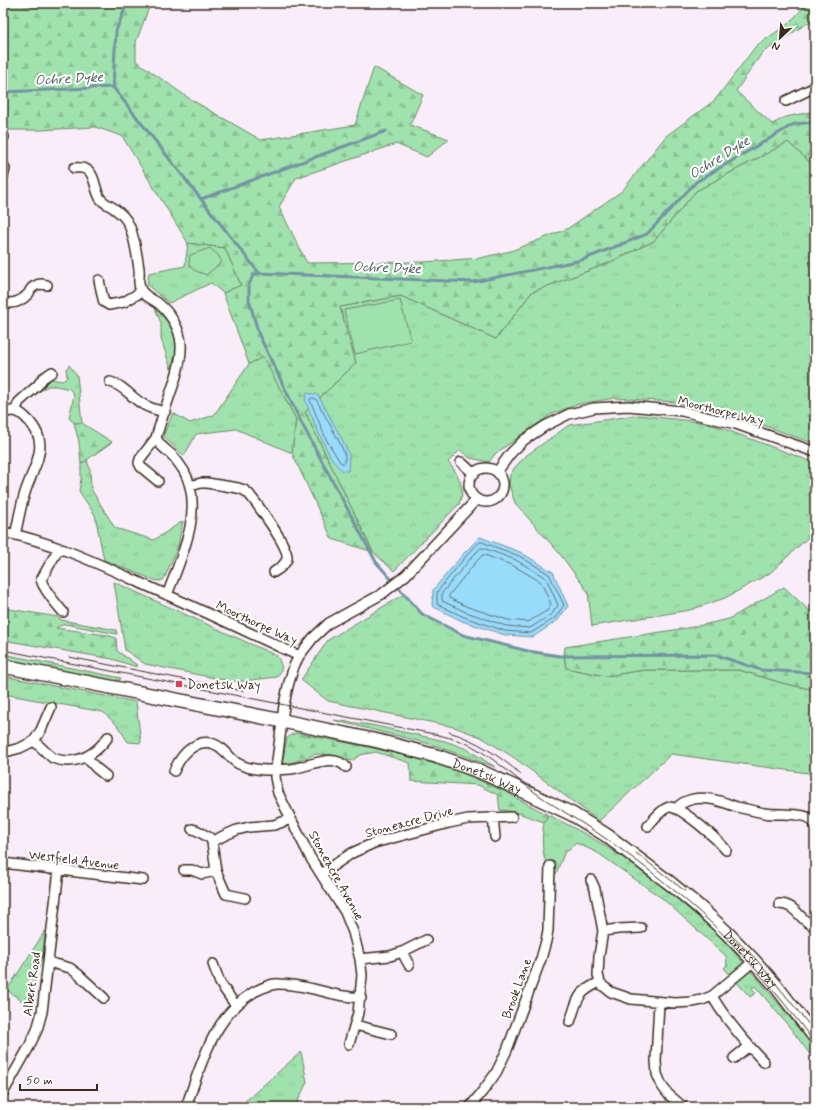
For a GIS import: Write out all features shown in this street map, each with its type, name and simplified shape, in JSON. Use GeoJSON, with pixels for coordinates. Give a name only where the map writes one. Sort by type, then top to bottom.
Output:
{"type":"FeatureCollection","features":[{"type":"Feature","properties":{"kind":"street"},"geometry":{"type":"LineString","coordinates":[[786,101],[815,87]]}},
{"type":"Feature","properties":{"kind":"street"},"geometry":{"type":"LineString","coordinates":[[3,164],[3,176]]}},
{"type":"Feature","properties":{"kind":"street"},"geometry":{"type":"LineString","coordinates":[[74,168],[85,168],[89,171],[94,179],[99,197],[102,201],[113,207],[128,223],[132,232],[139,272],[138,284],[141,292],[167,312],[174,321],[179,334],[181,345],[180,360],[165,412],[156,438],[140,459],[139,463],[141,467],[158,481]]}},
{"type":"Feature","properties":{"kind":"street"},"geometry":{"type":"LineString","coordinates":[[99,280],[104,302],[109,305],[124,302],[141,292]]}},
{"type":"Feature","properties":{"kind":"street"},"geometry":{"type":"LineString","coordinates":[[3,302],[14,303],[27,295],[35,285],[47,284]]}},
{"type":"Feature","properties":{"kind":"street"},"geometry":{"type":"LineString","coordinates":[[15,411],[19,402],[43,378],[52,372]]}},
{"type":"Feature","properties":{"kind":"street"},"geometry":{"type":"LineString","coordinates":[[110,382],[117,384],[142,404],[165,412]]}},
{"type":"Feature","properties":{"kind":"street","name":"Moorthorpe Way"},"geometry":{"type":"LineString","coordinates":[[497,472],[510,454],[524,440],[545,426],[569,414],[594,408],[628,406],[682,411],[736,424],[815,452]]}},
{"type":"Feature","properties":{"kind":"street"},"geometry":{"type":"LineString","coordinates":[[3,414],[8,411],[21,413],[36,432],[39,442],[40,452],[27,487],[15,534]]}},
{"type":"Feature","properties":{"kind":"street"},"geometry":{"type":"LineString","coordinates":[[156,438],[162,447],[178,462],[185,473],[190,486],[192,502],[192,517],[183,554],[167,595]]}},
{"type":"Feature","properties":{"kind":"street"},"geometry":{"type":"LineString","coordinates":[[460,462],[474,474]]}},
{"type":"Feature","properties":{"kind":"street"},"geometry":{"type":"LineString","coordinates":[[487,468],[497,472],[501,476],[503,482],[502,500],[483,501],[477,499],[472,494],[470,489],[471,479],[474,474],[481,469],[487,468]]}},
{"type":"Feature","properties":{"kind":"street"},"geometry":{"type":"LineString","coordinates":[[190,486],[207,483],[238,488],[249,494],[282,543],[287,553],[286,559],[281,567],[274,572]]}},
{"type":"Feature","properties":{"kind":"street","name":"Moorthorpe Way"},"geometry":{"type":"LineString","coordinates":[[3,532],[15,534],[59,548],[110,569],[299,656],[313,638],[329,623],[382,594],[406,575],[477,499]]}},
{"type":"Feature","properties":{"kind":"street"},"geometry":{"type":"LineString","coordinates":[[59,548],[41,580],[53,600],[63,612]]}},
{"type":"Feature","properties":{"kind":"street","name":"Stoneacre Avenue"},"geometry":{"type":"LineString","coordinates":[[299,656],[294,666],[284,704],[275,777],[278,793],[310,857],[345,912],[353,932],[360,959],[362,975],[361,998],[349,1044]]}},
{"type":"Feature","properties":{"kind":"street","name":"Donetsk Way"},"geometry":{"type":"LineString","coordinates":[[3,666],[378,741],[436,756],[479,771],[517,788],[572,814],[606,836],[671,884],[699,907],[754,961],[776,986],[815,1037]]}},
{"type":"Feature","properties":{"kind":"street"},"geometry":{"type":"LineString","coordinates":[[3,751],[10,751],[20,748],[34,741],[41,730],[51,707]]}},
{"type":"Feature","properties":{"kind":"street"},"geometry":{"type":"LineString","coordinates":[[34,741],[53,757],[64,761],[72,761],[83,759],[102,745],[108,738]]}},
{"type":"Feature","properties":{"kind":"street"},"geometry":{"type":"LineString","coordinates":[[174,771],[178,762],[186,752],[196,745],[204,742],[216,744],[238,764],[258,769],[276,770],[296,768],[327,760],[335,760],[343,763],[346,767]]}},
{"type":"Feature","properties":{"kind":"street"},"geometry":{"type":"LineString","coordinates":[[86,757],[106,776]]}},
{"type":"Feature","properties":{"kind":"street"},"geometry":{"type":"LineString","coordinates":[[676,809],[684,802],[696,799],[710,799],[750,810],[800,815],[809,818],[815,823]]}},
{"type":"Feature","properties":{"kind":"street"},"geometry":{"type":"LineString","coordinates":[[648,826],[659,814],[670,807],[689,817],[711,834],[726,850]]}},
{"type":"Feature","properties":{"kind":"street","name":"Stoneacre Drive"},"geometry":{"type":"LineString","coordinates":[[321,874],[352,853],[374,843],[468,819],[512,816]]}},
{"type":"Feature","properties":{"kind":"street"},"geometry":{"type":"LineString","coordinates":[[493,817],[495,837]]}},
{"type":"Feature","properties":{"kind":"street"},"geometry":{"type":"LineString","coordinates":[[212,842],[237,830],[249,827],[274,825],[292,819]]}},
{"type":"Feature","properties":{"kind":"street"},"geometry":{"type":"LineString","coordinates":[[192,829],[210,838],[212,842],[216,871],[226,894],[245,898]]}},
{"type":"Feature","properties":{"kind":"street","name":"Westfield Avenue"},"geometry":{"type":"LineString","coordinates":[[3,864],[142,880]]}},
{"type":"Feature","properties":{"kind":"street","name":"Brook Lane"},"geometry":{"type":"LineString","coordinates":[[470,1107],[496,1073],[507,1050],[541,959],[548,930],[550,866]]}},
{"type":"Feature","properties":{"kind":"street","name":"Albert Road"},"geometry":{"type":"LineString","coordinates":[[3,1093],[29,1047],[37,1030],[42,1012],[58,870]]}},
{"type":"Feature","properties":{"kind":"street"},"geometry":{"type":"LineString","coordinates":[[184,870],[192,870],[202,874],[216,871]]}},
{"type":"Feature","properties":{"kind":"street"},"geometry":{"type":"LineString","coordinates":[[592,880],[603,931],[598,974],[600,982],[611,992],[631,999],[659,1002],[675,1003],[702,1000],[712,996],[754,961]]}},
{"type":"Feature","properties":{"kind":"street"},"geometry":{"type":"LineString","coordinates":[[779,904],[791,906],[804,920],[815,926]]}},
{"type":"Feature","properties":{"kind":"street"},"geometry":{"type":"LineString","coordinates":[[603,931],[641,928]]}},
{"type":"Feature","properties":{"kind":"street"},"geometry":{"type":"LineString","coordinates":[[360,959],[383,957],[402,952],[426,940]]}},
{"type":"Feature","properties":{"kind":"street"},"geometry":{"type":"LineString","coordinates":[[402,952],[409,965]]}},
{"type":"Feature","properties":{"kind":"street"},"geometry":{"type":"LineString","coordinates":[[48,962],[70,968],[104,998]]}},
{"type":"Feature","properties":{"kind":"street"},"geometry":{"type":"LineString","coordinates":[[213,964],[220,983],[236,1006]]}},
{"type":"Feature","properties":{"kind":"street"},"geometry":{"type":"LineString","coordinates":[[570,1022],[578,999],[582,993],[590,986],[600,982]]}},
{"type":"Feature","properties":{"kind":"street"},"geometry":{"type":"LineString","coordinates":[[186,1107],[206,1051],[212,1040],[225,1018],[246,997],[266,986],[278,984],[313,988],[334,994],[361,998]]}},
{"type":"Feature","properties":{"kind":"street"},"geometry":{"type":"LineString","coordinates":[[712,996],[749,1046],[764,1062]]}},
{"type":"Feature","properties":{"kind":"street"},"geometry":{"type":"LineString","coordinates":[[659,1002],[656,1061],[657,1074],[662,1086],[668,1094],[684,1107]]}},
{"type":"Feature","properties":{"kind":"street"},"geometry":{"type":"LineString","coordinates":[[355,1025],[391,1034]]}},
{"type":"Feature","properties":{"kind":"street"},"geometry":{"type":"LineString","coordinates":[[734,1058],[749,1046]]}},
{"type":"Feature","properties":{"kind":"green space"},"geometry":{"type":"Polygon","coordinates":[[[3,3],[153,3],[148,10],[136,42],[136,61],[190,99],[261,140],[355,125],[374,67],[423,95],[410,125],[449,139],[427,157],[396,144],[296,178],[279,207],[307,263],[424,262],[480,258],[511,251],[567,229],[622,191],[666,136],[715,100],[756,46],[788,24],[808,3],[815,3],[815,18],[762,53],[736,91],[772,124],[786,117],[815,111],[815,167],[788,142],[696,191],[654,241],[606,264],[532,292],[496,339],[401,296],[340,307],[356,363],[305,412],[373,552],[332,539],[292,453],[296,419],[263,357],[249,364],[223,293],[241,285],[225,248],[188,243],[122,136],[95,127],[41,130],[3,130],[3,3]]]}},
{"type":"Feature","properties":{"kind":"green space"},"geometry":{"type":"Polygon","coordinates":[[[788,142],[815,167],[815,444],[730,413],[674,402],[615,398],[578,404],[552,414],[496,453],[489,462],[470,458],[460,450],[448,462],[456,472],[461,484],[462,494],[459,504],[394,571],[373,552],[305,412],[356,363],[340,307],[401,296],[496,339],[532,292],[606,264],[654,241],[696,191],[788,142]]]}},
{"type":"Feature","properties":{"kind":"green space"},"geometry":{"type":"Polygon","coordinates":[[[188,243],[225,248],[241,285],[223,293],[211,283],[169,303],[147,285],[149,273],[185,266],[188,243]]]}},
{"type":"Feature","properties":{"kind":"green space"},"geometry":{"type":"Polygon","coordinates":[[[210,248],[218,255],[222,262],[206,275],[194,270],[189,265],[190,255],[210,248]]]}},
{"type":"Feature","properties":{"kind":"green space"},"geometry":{"type":"Polygon","coordinates":[[[400,300],[411,341],[355,354],[344,310],[400,300]]]}},
{"type":"Feature","properties":{"kind":"green space"},"geometry":{"type":"Polygon","coordinates":[[[155,308],[171,328],[176,339],[177,345],[175,358],[171,369],[161,339],[161,323],[155,308]]]}},
{"type":"Feature","properties":{"kind":"green space"},"geometry":{"type":"Polygon","coordinates":[[[263,356],[296,419],[292,453],[236,429],[196,434],[184,456],[163,436],[173,413],[190,423],[214,415],[249,364],[263,356]]]}},
{"type":"Feature","properties":{"kind":"green space"},"geometry":{"type":"Polygon","coordinates":[[[69,365],[77,375],[82,423],[74,423],[69,418],[74,395],[70,389],[48,386],[34,395],[49,379],[63,381],[67,377],[66,369],[69,365]]]}},
{"type":"Feature","properties":{"kind":"green space"},"geometry":{"type":"Polygon","coordinates":[[[639,415],[708,423],[815,463],[815,531],[770,573],[725,598],[690,610],[592,626],[588,592],[560,554],[515,503],[509,485],[510,475],[515,467],[527,455],[569,425],[639,415]]]}},
{"type":"Feature","properties":{"kind":"green space"},"geometry":{"type":"Polygon","coordinates":[[[74,423],[82,423],[112,442],[81,464],[79,442],[74,423]]]}},
{"type":"Feature","properties":{"kind":"green space"},"geometry":{"type":"Polygon","coordinates":[[[87,460],[90,469],[91,489],[115,528],[154,540],[183,521],[178,546],[163,580],[154,580],[104,560],[95,515],[79,491],[81,464],[87,460]]]}},
{"type":"Feature","properties":{"kind":"green space"},"geometry":{"type":"Polygon","coordinates":[[[114,582],[277,656],[281,665],[281,671],[277,677],[234,682],[145,664],[125,650],[114,582]]]}},
{"type":"Feature","properties":{"kind":"green space"},"geometry":{"type":"Polygon","coordinates":[[[784,587],[815,616],[815,690],[782,683],[739,670],[644,670],[606,676],[566,668],[564,653],[565,647],[693,627],[729,619],[784,587]]]}},
{"type":"Feature","properties":{"kind":"green space"},"geometry":{"type":"Polygon","coordinates":[[[404,594],[422,614],[463,635],[528,651],[564,656],[566,668],[606,676],[644,670],[739,670],[782,683],[815,690],[815,774],[671,754],[599,821],[513,757],[481,737],[454,727],[328,701],[301,680],[328,640],[404,594]]]}},
{"type":"Feature","properties":{"kind":"green space"},"geometry":{"type":"Polygon","coordinates":[[[3,608],[58,617],[61,620],[116,630],[117,634],[65,624],[56,628],[107,635],[116,638],[117,651],[137,665],[137,667],[112,659],[3,640],[3,608]]]}},
{"type":"Feature","properties":{"kind":"green space"},"geometry":{"type":"Polygon","coordinates":[[[3,654],[121,678],[120,680],[116,680],[115,686],[3,665],[3,654]]]}},
{"type":"Feature","properties":{"kind":"green space"},"geometry":{"type":"Polygon","coordinates":[[[3,676],[136,702],[141,743],[128,742],[117,725],[103,712],[3,694],[3,676]]]}},
{"type":"Feature","properties":{"kind":"green space"},"geometry":{"type":"Polygon","coordinates":[[[333,720],[371,725],[445,741],[467,749],[495,767],[430,744],[333,720]]]}},
{"type":"Feature","properties":{"kind":"green space"},"geometry":{"type":"Polygon","coordinates":[[[296,733],[413,757],[460,772],[504,791],[548,815],[544,822],[515,812],[500,810],[498,795],[478,785],[411,781],[410,763],[376,752],[360,755],[352,761],[332,755],[316,754],[294,762],[282,764],[287,738],[296,733]]]}},
{"type":"Feature","properties":{"kind":"green space"},"geometry":{"type":"Polygon","coordinates":[[[548,815],[587,835],[641,870],[712,929],[732,949],[815,1049],[815,1061],[791,1029],[755,986],[752,988],[756,993],[750,997],[724,968],[727,965],[726,956],[663,899],[598,853],[576,843],[568,851],[565,851],[556,874],[551,871],[547,865],[543,852],[542,836],[544,823],[548,815]]]}},
{"type":"Feature","properties":{"kind":"green space"},"geometry":{"type":"Polygon","coordinates":[[[45,931],[42,962],[36,972],[32,998],[34,1010],[7,990],[45,931]]]}},
{"type":"Feature","properties":{"kind":"green space"},"geometry":{"type":"Polygon","coordinates":[[[301,1052],[307,1082],[295,1107],[241,1107],[242,1104],[301,1052]]]}},
{"type":"Feature","properties":{"kind":"water"},"geometry":{"type":"Polygon","coordinates":[[[307,393],[318,395],[344,443],[349,455],[348,471],[344,471],[337,466],[326,448],[305,400],[307,393]]]}},
{"type":"Feature","properties":{"kind":"water"},"geometry":{"type":"Polygon","coordinates":[[[480,537],[520,552],[553,572],[568,606],[558,620],[533,637],[505,635],[462,621],[432,606],[433,590],[465,552],[480,537]]]}},
{"type":"Feature","properties":{"kind":"waterway"},"geometry":{"type":"LineString","coordinates":[[113,87],[116,31],[127,3]]}},
{"type":"Feature","properties":{"kind":"waterway","name":"Ochre Dyke"},"geometry":{"type":"LineString","coordinates":[[3,92],[113,87],[259,273],[473,282],[582,260],[647,234],[696,182],[794,124],[815,122]]}},
{"type":"Feature","properties":{"kind":"waterway"},"geometry":{"type":"LineString","coordinates":[[201,199],[386,131]]}},
{"type":"Feature","properties":{"kind":"waterway"},"geometry":{"type":"LineString","coordinates":[[259,273],[253,275],[249,285],[249,300],[259,335],[302,424],[376,562],[422,614],[463,635],[528,651],[560,656],[716,655],[761,670],[815,673]]}},
{"type":"Feature","properties":{"kind":"tram line"},"geometry":{"type":"LineString","coordinates":[[3,650],[434,734],[458,740],[472,746],[490,757],[540,796],[630,856],[700,912],[752,965],[815,1043]]}},
{"type":"Feature","properties":{"kind":"tram line"},"geometry":{"type":"LineString","coordinates":[[69,657],[243,691]]}},
{"type":"Feature","properties":{"kind":"tram line"},"geometry":{"type":"LineString","coordinates":[[449,732],[479,744],[521,774]]}},
{"type":"Feature","properties":{"kind":"tram line"},"geometry":{"type":"LineString","coordinates":[[636,853],[685,891]]}},
{"type":"Feature","properties":{"kind":"tram line"},"geometry":{"type":"LineString","coordinates":[[730,934],[756,959],[815,1032]]}},
{"type":"Feature","properties":{"kind":"place","name":"Donetsk Way"},"geometry":{"type":"Point","coordinates":[179,684]}}]}
